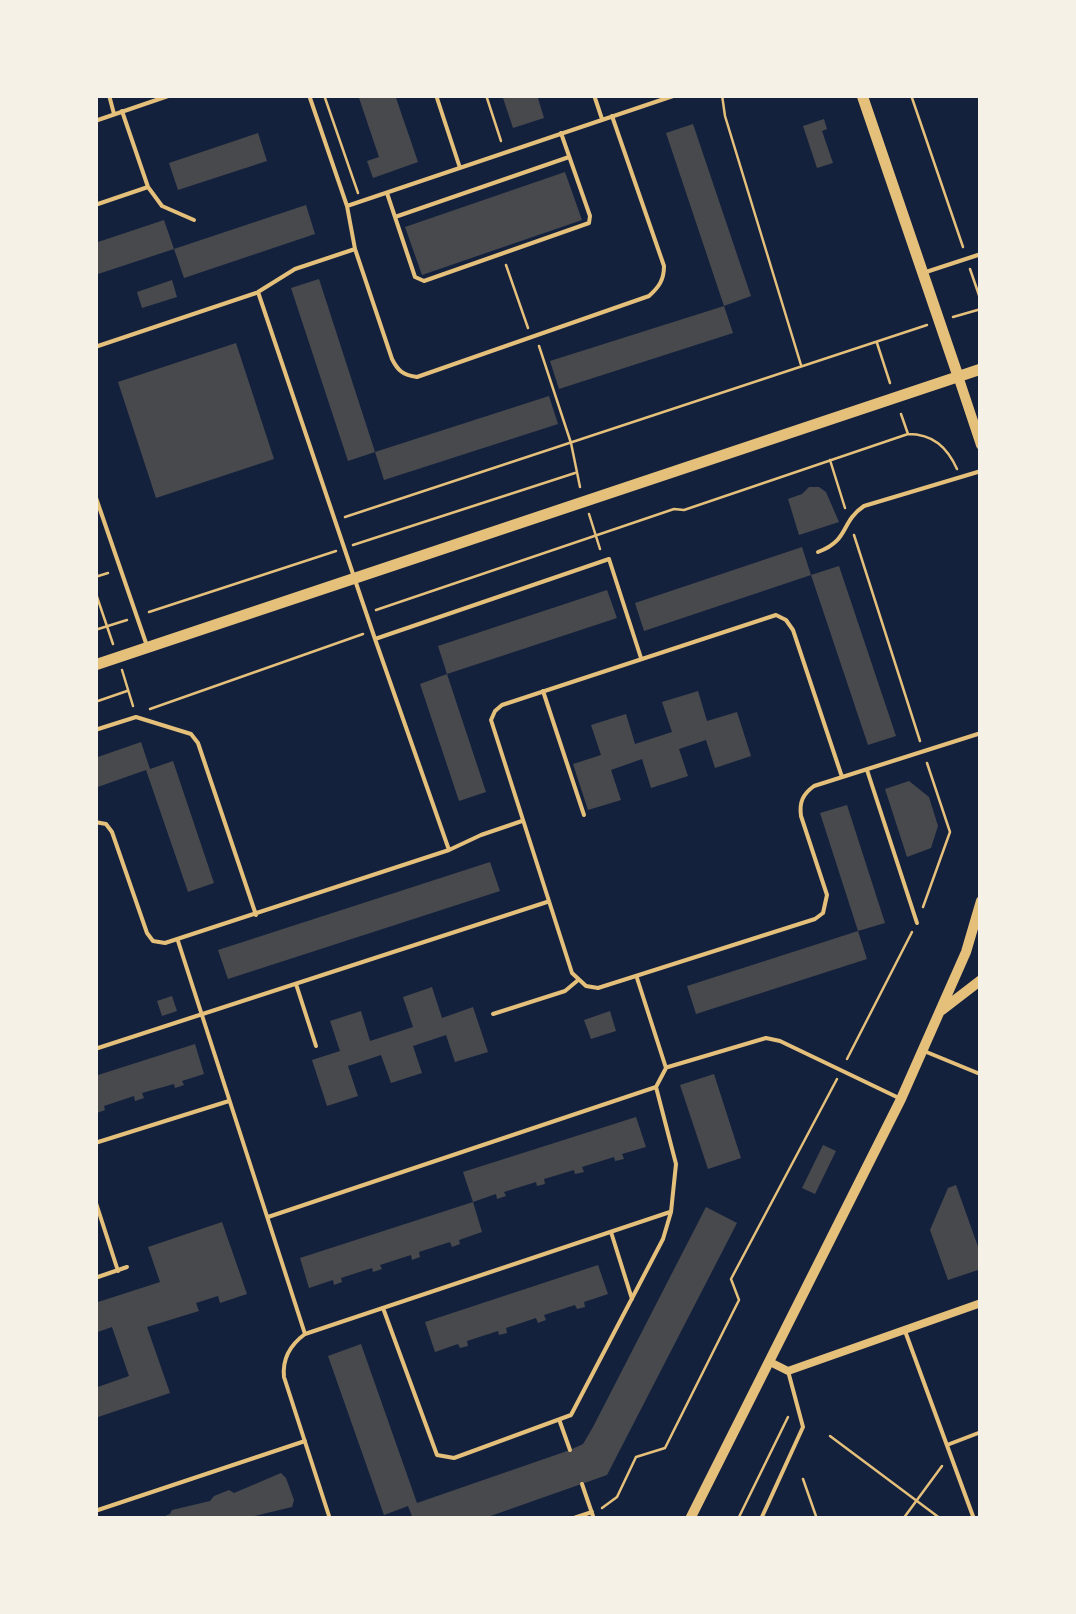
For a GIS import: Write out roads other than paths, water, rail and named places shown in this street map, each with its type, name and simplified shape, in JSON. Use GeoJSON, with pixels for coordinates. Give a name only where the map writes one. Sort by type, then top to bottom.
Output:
{"type":"FeatureCollection","features":[{"type":"Feature","properties":{"kind":"main road"},"geometry":{"type":"LineString","coordinates":[[862,95],[958,376]]}},
{"type":"Feature","properties":{"kind":"main road"},"geometry":{"type":"LineString","coordinates":[[95,665],[981,369]]}},
{"type":"Feature","properties":{"kind":"street"},"geometry":{"type":"LineString","coordinates":[[958,376],[981,445]]}},
{"type":"Feature","properties":{"kind":"street"},"geometry":{"type":"LineString","coordinates":[[690,1519],[901,1100],[966,952],[980,910]]}},
{"type":"Feature","properties":{"kind":"street"},"geometry":{"type":"LineString","coordinates":[[941,1010],[981,980]]}},
{"type":"Feature","properties":{"kind":"street"},"geometry":{"type":"LineString","coordinates":[[770,1362],[788,1371],[981,1303]]}},
{"type":"Feature","properties":{"kind":"lane"},"geometry":{"type":"LineString","coordinates":[[109,95],[114,114]]}},
{"type":"Feature","properties":{"kind":"lane"},"geometry":{"type":"LineString","coordinates":[[95,120],[171,95]]}},
{"type":"Feature","properties":{"kind":"lane"},"geometry":{"type":"LineString","coordinates":[[309,95],[347,206],[354,249],[392,359],[397,370],[417,377],[649,296],[659,288],[664,266],[612,116]]}},
{"type":"Feature","properties":{"kind":"lane"},"geometry":{"type":"LineString","coordinates":[[436,95],[460,168]]}},
{"type":"Feature","properties":{"kind":"lane"},"geometry":{"type":"LineString","coordinates":[[594,95],[602,120]]}},
{"type":"Feature","properties":{"kind":"lane"},"geometry":{"type":"LineString","coordinates":[[347,206],[676,95]]}},
{"type":"Feature","properties":{"kind":"lane"},"geometry":{"type":"LineString","coordinates":[[122,111],[148,187],[162,206],[194,220]]}},
{"type":"Feature","properties":{"kind":"lane"},"geometry":{"type":"LineString","coordinates":[[387,193],[418,280],[503,254],[588,224],[590,216],[561,134]]}},
{"type":"Feature","properties":{"kind":"lane"},"geometry":{"type":"LineString","coordinates":[[395,217],[570,158]]}},
{"type":"Feature","properties":{"kind":"lane"},"geometry":{"type":"LineString","coordinates":[[95,205],[148,187]]}},
{"type":"Feature","properties":{"kind":"lane"},"geometry":{"type":"LineString","coordinates":[[95,347],[258,292],[296,269],[354,249]]}},
{"type":"Feature","properties":{"kind":"lane"},"geometry":{"type":"LineString","coordinates":[[922,274],[981,254]]}},
{"type":"Feature","properties":{"kind":"lane"},"geometry":{"type":"LineString","coordinates":[[258,292],[449,850]]}},
{"type":"Feature","properties":{"kind":"lane"},"geometry":{"type":"LineString","coordinates":[[818,552],[835,544],[864,506],[981,470]]}},
{"type":"Feature","properties":{"kind":"lane"},"geometry":{"type":"LineString","coordinates":[[95,494],[147,647]]}},
{"type":"Feature","properties":{"kind":"lane"},"geometry":{"type":"LineString","coordinates":[[374,639],[609,560],[642,658]]}},
{"type":"Feature","properties":{"kind":"lane"},"geometry":{"type":"LineString","coordinates":[[577,982],[491,720],[494,711],[543,691],[776,615],[793,630],[842,777]]}},
{"type":"Feature","properties":{"kind":"lane"},"geometry":{"type":"LineString","coordinates":[[543,691],[584,815]]}},
{"type":"Feature","properties":{"kind":"lane"},"geometry":{"type":"LineString","coordinates":[[95,730],[136,716],[191,734],[198,744],[256,915]]}},
{"type":"Feature","properties":{"kind":"lane"},"geometry":{"type":"LineString","coordinates":[[577,982],[598,988],[815,919],[823,913],[827,895],[800,805],[805,793],[814,786],[981,732]]}},
{"type":"Feature","properties":{"kind":"lane"},"geometry":{"type":"LineString","coordinates":[[867,770],[916,923]]}},
{"type":"Feature","properties":{"kind":"lane"},"geometry":{"type":"LineString","coordinates":[[95,822],[106,824],[112,832],[147,933],[153,941],[178,941],[449,850],[480,834],[522,821]]}},
{"type":"Feature","properties":{"kind":"lane"},"geometry":{"type":"LineString","coordinates":[[95,1050],[548,901]]}},
{"type":"Feature","properties":{"kind":"lane"},"geometry":{"type":"LineString","coordinates":[[178,941],[305,1334]]}},
{"type":"Feature","properties":{"kind":"lane"},"geometry":{"type":"LineString","coordinates":[[636,976],[666,1068]]}},
{"type":"Feature","properties":{"kind":"lane"},"geometry":{"type":"LineString","coordinates":[[493,1014],[565,991],[577,982]]}},
{"type":"Feature","properties":{"kind":"lane"},"geometry":{"type":"LineString","coordinates":[[296,984],[316,1046]]}},
{"type":"Feature","properties":{"kind":"lane"},"geometry":{"type":"LineString","coordinates":[[383,1308],[437,1455],[454,1458],[560,1422],[578,1406],[663,1239],[671,1212],[676,1164],[656,1087],[666,1068],[766,1038],[780,1041],[901,1100]]}},
{"type":"Feature","properties":{"kind":"lane"},"geometry":{"type":"LineString","coordinates":[[923,1050],[980,1074]]}},
{"type":"Feature","properties":{"kind":"lane"},"geometry":{"type":"LineString","coordinates":[[268,1217],[656,1087]]}},
{"type":"Feature","properties":{"kind":"lane"},"geometry":{"type":"LineString","coordinates":[[95,1143],[230,1101]]}},
{"type":"Feature","properties":{"kind":"lane"},"geometry":{"type":"LineString","coordinates":[[95,1200],[118,1270]]}},
{"type":"Feature","properties":{"kind":"lane"},"geometry":{"type":"LineString","coordinates":[[330,1519],[283,1365],[294,1342],[305,1334],[671,1212]]}},
{"type":"Feature","properties":{"kind":"lane"},"geometry":{"type":"LineString","coordinates":[[611,1232],[632,1299]]}},
{"type":"Feature","properties":{"kind":"lane"},"geometry":{"type":"LineString","coordinates":[[95,1278],[127,1268]]}},
{"type":"Feature","properties":{"kind":"lane"},"geometry":{"type":"LineString","coordinates":[[905,1330],[974,1519]]}},
{"type":"Feature","properties":{"kind":"lane"},"geometry":{"type":"LineString","coordinates":[[762,1519],[803,1427],[788,1371]]}},
{"type":"Feature","properties":{"kind":"lane"},"geometry":{"type":"LineString","coordinates":[[560,1422],[570,1450]]}},
{"type":"Feature","properties":{"kind":"lane"},"geometry":{"type":"LineString","coordinates":[[946,1445],[981,1432]]}},
{"type":"Feature","properties":{"kind":"lane"},"geometry":{"type":"LineString","coordinates":[[95,1511],[305,1441]]}},
{"type":"Feature","properties":{"kind":"lane"},"geometry":{"type":"LineString","coordinates":[[571,1519],[593,1516],[582,1484]]}}]}
